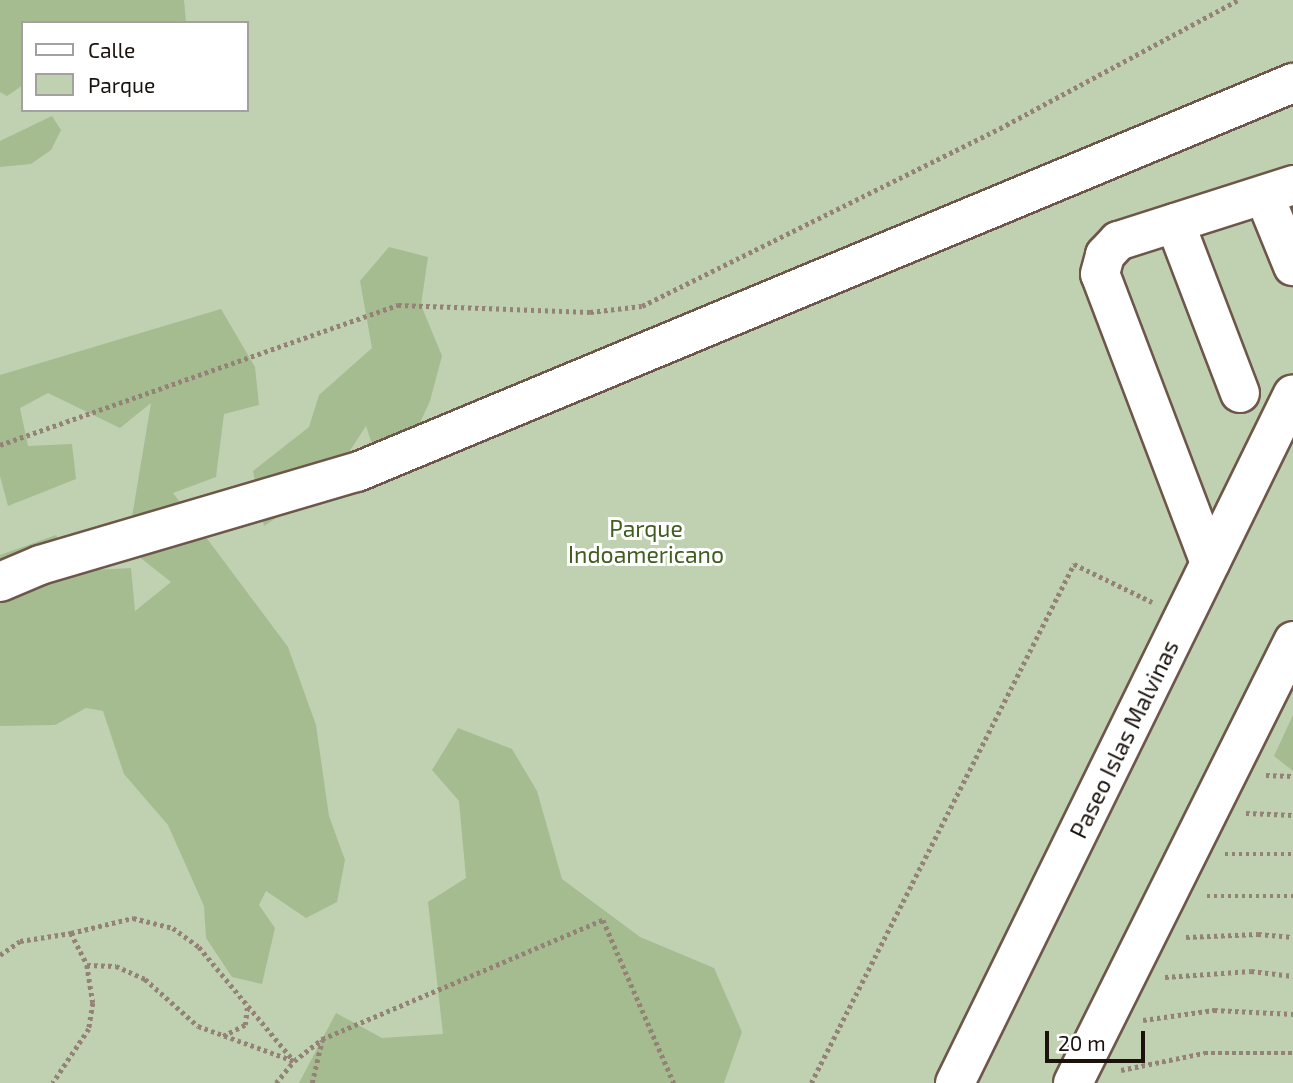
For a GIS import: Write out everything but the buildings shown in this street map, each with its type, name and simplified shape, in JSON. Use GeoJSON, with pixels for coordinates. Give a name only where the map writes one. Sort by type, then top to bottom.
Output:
{"type":"FeatureCollection","features":[{"type":"Feature","properties":{"kind":"street"},"geometry":{"type":"LineString","coordinates":[[0,582],[40,565],[357,472],[1293,83]]}},
{"type":"Feature","properties":{"kind":"street"},"geometry":{"type":"LineString","coordinates":[[1210,563],[1100,274],[1105,256],[1118,241],[1279,190],[1293,266]]}},
{"type":"Feature","properties":{"kind":"street"},"geometry":{"type":"LineString","coordinates":[[1175,223],[1240,393]]}},
{"type":"Feature","properties":{"kind":"street","name":"Paseo Islas Malvinas"},"geometry":{"type":"LineString","coordinates":[[955,1083],[1293,394]]}},
{"type":"Feature","properties":{"kind":"street"},"geometry":{"type":"LineString","coordinates":[[1091,1074],[1293,640]]}},
{"type":"Feature","properties":{"kind":"path"},"geometry":{"type":"LineString","coordinates":[[0,445],[398,305],[590,312],[642,306],[1006,125],[1238,0]]}},
{"type":"Feature","properties":{"kind":"path"},"geometry":{"type":"LineString","coordinates":[[811,1083],[1073,564],[1184,618]]}},
{"type":"Feature","properties":{"kind":"path"},"geometry":{"type":"LineString","coordinates":[[1251,774],[1293,776]]}},
{"type":"Feature","properties":{"kind":"path"},"geometry":{"type":"LineString","coordinates":[[1231,812],[1293,815]]}},
{"type":"Feature","properties":{"kind":"path"},"geometry":{"type":"LineString","coordinates":[[1210,854],[1293,854]]}},
{"type":"Feature","properties":{"kind":"path"},"geometry":{"type":"LineString","coordinates":[[1201,896],[1293,896]]}},
{"type":"Feature","properties":{"kind":"path"},"geometry":{"type":"LineString","coordinates":[[0,955],[20,941],[71,933],[134,918],[173,928],[199,947],[247,1008],[294,1061]]}},
{"type":"Feature","properties":{"kind":"path"},"geometry":{"type":"LineString","coordinates":[[276,1083],[294,1061],[323,1039],[603,920],[674,1083]]}},
{"type":"Feature","properties":{"kind":"path"},"geometry":{"type":"LineString","coordinates":[[53,1083],[89,1029],[93,1003],[87,965],[71,933]]}},
{"type":"Feature","properties":{"kind":"path"},"geometry":{"type":"LineString","coordinates":[[1181,938],[1258,934],[1293,937]]}},
{"type":"Feature","properties":{"kind":"path"},"geometry":{"type":"LineString","coordinates":[[87,965],[116,966],[145,979],[198,1026],[222,1037],[294,1061]]}},
{"type":"Feature","properties":{"kind":"path"},"geometry":{"type":"LineString","coordinates":[[1160,978],[1251,971],[1293,976]]}},
{"type":"Feature","properties":{"kind":"path"},"geometry":{"type":"LineString","coordinates":[[222,1037],[245,1025],[247,1008]]}},
{"type":"Feature","properties":{"kind":"path"},"geometry":{"type":"LineString","coordinates":[[1138,1020],[1214,1010],[1293,1014]]}},
{"type":"Feature","properties":{"kind":"path"},"geometry":{"type":"LineString","coordinates":[[312,1083],[323,1039]]}},
{"type":"Feature","properties":{"kind":"path"},"geometry":{"type":"LineString","coordinates":[[1091,1074],[1204,1053],[1293,1053]]}},
{"type":"Feature","properties":{"kind":"green space","name":"Parque Indoamericano"},"geometry":{"type":"Polygon","coordinates":[[[0,0],[1293,0],[1293,1083],[0,1083],[0,0]]]}},
{"type":"Feature","properties":{"kind":"green space"},"geometry":{"type":"Polygon","coordinates":[[[0,0],[184,0],[186,21],[21,21],[21,86],[7,96],[0,92],[0,0]]]}},
{"type":"Feature","properties":{"kind":"green space"},"geometry":{"type":"Polygon","coordinates":[[[52,116],[61,130],[51,150],[31,164],[0,167],[0,141],[52,116]]]}},
{"type":"Feature","properties":{"kind":"green space"},"geometry":{"type":"Polygon","coordinates":[[[389,247],[428,257],[421,305],[442,356],[430,401],[407,451],[378,462],[366,426],[329,483],[264,526],[253,471],[309,427],[319,395],[372,348],[360,281],[389,247]]]}},
{"type":"Feature","properties":{"kind":"green space"},"geometry":{"type":"Polygon","coordinates":[[[221,309],[255,367],[259,405],[224,414],[216,477],[173,493],[288,647],[316,725],[329,816],[345,860],[337,902],[306,918],[266,891],[259,905],[275,928],[262,984],[232,977],[206,938],[204,906],[168,825],[124,774],[103,711],[86,708],[55,725],[0,726],[0,555],[56,535],[76,571],[131,568],[135,611],[171,582],[127,547],[151,403],[120,428],[48,393],[20,408],[28,446],[72,444],[76,479],[8,506],[0,476],[0,375],[221,309]]]}},
{"type":"Feature","properties":{"kind":"green space"},"geometry":{"type":"Polygon","coordinates":[[[1293,715],[1293,771],[1274,756],[1293,715]]]}},
{"type":"Feature","properties":{"kind":"green space"},"geometry":{"type":"Polygon","coordinates":[[[458,728],[512,749],[537,791],[562,879],[640,937],[714,968],[742,1032],[724,1083],[299,1083],[336,1013],[382,1038],[443,1034],[428,902],[466,878],[459,801],[432,770],[458,728]]]}}]}
